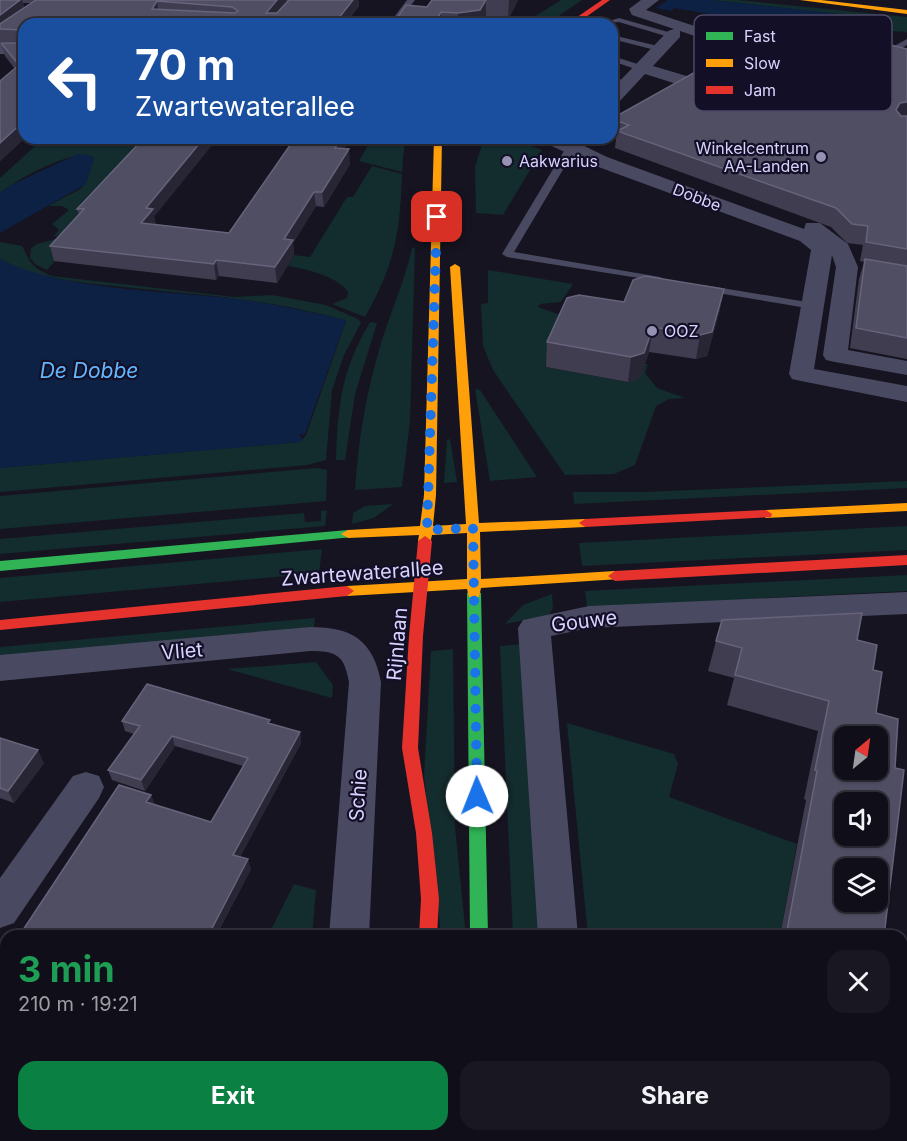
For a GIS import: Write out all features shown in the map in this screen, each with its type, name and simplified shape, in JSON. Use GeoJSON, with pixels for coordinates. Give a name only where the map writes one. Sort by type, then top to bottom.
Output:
{"type":"FeatureCollection","features":[{"type":"Feature","properties":{"kind":"street"},"geometry":{"type":"LineString","coordinates":[[567,18],[593,0]]}},
{"type":"Feature","properties":{"kind":"street"},"geometry":{"type":"LineString","coordinates":[[580,18],[608,0]]}},
{"type":"Feature","properties":{"kind":"street"},"geometry":{"type":"LineString","coordinates":[[652,0],[637,12],[694,31]]}},
{"type":"Feature","properties":{"kind":"street"},"geometry":{"type":"LineString","coordinates":[[803,0],[907,10]]}},
{"type":"Feature","properties":{"kind":"street"},"geometry":{"type":"LineString","coordinates":[[831,0],[907,10]]}},
{"type":"Feature","properties":{"kind":"street"},"geometry":{"type":"LineString","coordinates":[[619,82],[641,68],[673,35]]}},
{"type":"Feature","properties":{"kind":"street"},"geometry":{"type":"LineString","coordinates":[[0,49],[18,50]]}},
{"type":"Feature","properties":{"kind":"street"},"geometry":{"type":"LineString","coordinates":[[641,68],[694,84]]}},
{"type":"Feature","properties":{"kind":"street"},"geometry":{"type":"LineString","coordinates":[[671,95],[694,81]]}},
{"type":"Feature","properties":{"kind":"street","name":"Rijnlaan"},"geometry":{"type":"LineString","coordinates":[[428,930],[430,899],[425,844],[410,748],[416,636],[427,530],[438,144]]}},
{"type":"Feature","properties":{"kind":"street","name":"Dobbe"},"geometry":{"type":"LineString","coordinates":[[576,144],[600,162],[807,237],[827,248]]}},
{"type":"Feature","properties":{"kind":"street"},"geometry":{"type":"LineString","coordinates":[[604,144],[798,220],[827,248],[857,269],[835,355],[907,368]]}},
{"type":"Feature","properties":{"kind":"street"},"geometry":{"type":"LineString","coordinates":[[827,248],[813,306],[801,374],[907,394]]}},
{"type":"Feature","properties":{"kind":"street"},"geometry":{"type":"LineString","coordinates":[[454,253],[473,528],[479,930]]}},
{"type":"Feature","properties":{"kind":"street","name":"Zwartewaterallee"},"geometry":{"type":"LineString","coordinates":[[0,566],[427,530],[907,507]]}},
{"type":"Feature","properties":{"kind":"street","name":"Zwartewaterallee"},"geometry":{"type":"LineString","coordinates":[[0,625],[335,592],[907,560]]}},
{"type":"Feature","properties":{"kind":"street","name":"Gouwe"},"geometry":{"type":"LineString","coordinates":[[558,930],[534,628],[589,617],[907,603]]}},
{"type":"Feature","properties":{"kind":"street","name":"Vliet"},"geometry":{"type":"LineString","coordinates":[[0,668],[310,639],[340,642],[358,656]]}},
{"type":"Feature","properties":{"kind":"street","name":"Schie"},"geometry":{"type":"LineString","coordinates":[[349,930],[365,682],[358,656]]}},
{"type":"Feature","properties":{"kind":"street"},"geometry":{"type":"LineString","coordinates":[[0,910],[86,787]]}},
{"type":"Feature","properties":{"kind":"lane"},"geometry":{"type":"LineString","coordinates":[[398,18],[411,0]]}},
{"type":"Feature","properties":{"kind":"lane"},"geometry":{"type":"LineString","coordinates":[[618,20],[673,35]]}},
{"type":"Feature","properties":{"kind":"lane"},"geometry":{"type":"LineString","coordinates":[[618,39],[659,49]]}},
{"type":"Feature","properties":{"kind":"lane"},"geometry":{"type":"LineString","coordinates":[[892,51],[907,41]]}},
{"type":"Feature","properties":{"kind":"lane"},"geometry":{"type":"LineString","coordinates":[[892,52],[907,54]]}},
{"type":"Feature","properties":{"kind":"lane"},"geometry":{"type":"LineString","coordinates":[[618,60],[641,68]]}},
{"type":"Feature","properties":{"kind":"lane"},"geometry":{"type":"LineString","coordinates":[[570,144],[507,254],[674,283]]}},
{"type":"Feature","properties":{"kind":"lane"},"geometry":{"type":"LineString","coordinates":[[695,286],[813,306]]}},
{"type":"Feature","properties":{"kind":"green space"},"geometry":{"type":"Polygon","coordinates":[[[561,0],[582,0],[556,18],[532,18],[561,0]]]}},
{"type":"Feature","properties":{"kind":"green space"},"geometry":{"type":"Polygon","coordinates":[[[711,0],[738,0],[887,15],[847,15],[711,0]]]}},
{"type":"Feature","properties":{"kind":"green space"},"geometry":{"type":"Polygon","coordinates":[[[892,15],[907,17],[907,32],[892,31],[892,15]]]}},
{"type":"Feature","properties":{"kind":"green space"},"geometry":{"type":"Polygon","coordinates":[[[37,144],[139,144],[80,204],[97,207],[64,233],[53,237],[59,230],[52,224],[69,210],[62,206],[48,206],[82,188],[93,157],[84,155],[73,157],[45,166],[18,180],[0,193],[0,178],[37,144]]]}},
{"type":"Feature","properties":{"kind":"green space"},"geometry":{"type":"Polygon","coordinates":[[[369,144],[404,144],[402,172],[359,161],[369,144]]]}},
{"type":"Feature","properties":{"kind":"green space"},"geometry":{"type":"Polygon","coordinates":[[[482,144],[526,144],[542,150],[503,215],[476,213],[475,167],[482,144]]]}},
{"type":"Feature","properties":{"kind":"green space"},"geometry":{"type":"Polygon","coordinates":[[[372,166],[402,174],[400,214],[394,248],[383,281],[365,317],[332,304],[347,298],[348,292],[337,282],[312,271],[288,266],[294,255],[310,257],[347,197],[353,197],[372,166]]]}},
{"type":"Feature","properties":{"kind":"green space"},"geometry":{"type":"Polygon","coordinates":[[[81,232],[47,270],[35,264],[30,258],[31,248],[37,244],[81,232]]]}},
{"type":"Feature","properties":{"kind":"green space"},"geometry":{"type":"Polygon","coordinates":[[[0,242],[22,246],[33,265],[52,276],[235,297],[272,295],[326,305],[358,319],[361,323],[344,355],[332,390],[326,460],[307,465],[0,492],[0,468],[300,442],[306,435],[346,321],[267,303],[48,277],[0,259],[0,242]]]}},
{"type":"Feature","properties":{"kind":"green space"},"geometry":{"type":"Polygon","coordinates":[[[412,248],[415,248],[410,421],[402,487],[355,490],[358,452],[372,377],[412,248]]]}},
{"type":"Feature","properties":{"kind":"green space"},"geometry":{"type":"Polygon","coordinates":[[[488,270],[573,284],[561,302],[540,304],[538,307],[566,317],[545,367],[628,382],[640,378],[645,364],[648,364],[645,373],[657,388],[685,398],[669,399],[656,406],[635,465],[614,474],[565,475],[493,370],[483,346],[481,304],[488,303],[488,270]]]}},
{"type":"Feature","properties":{"kind":"green space"},"geometry":{"type":"Polygon","coordinates":[[[370,322],[377,323],[355,394],[345,460],[336,460],[343,389],[353,356],[370,322]]]}},
{"type":"Feature","properties":{"kind":"green space"},"geometry":{"type":"Polygon","coordinates":[[[475,389],[480,390],[537,477],[490,481],[475,389]]]}},
{"type":"Feature","properties":{"kind":"green space"},"geometry":{"type":"Polygon","coordinates":[[[450,439],[457,482],[444,483],[447,440],[450,439]]]}},
{"type":"Feature","properties":{"kind":"green space"},"geometry":{"type":"Polygon","coordinates":[[[317,468],[327,470],[326,501],[0,529],[0,496],[317,468]]]}},
{"type":"Feature","properties":{"kind":"green space"},"geometry":{"type":"Polygon","coordinates":[[[907,481],[907,488],[574,504],[573,492],[644,492],[907,481]]]}},
{"type":"Feature","properties":{"kind":"green space"},"geometry":{"type":"Polygon","coordinates":[[[393,504],[374,518],[352,524],[353,513],[365,506],[393,504]]]}},
{"type":"Feature","properties":{"kind":"green space"},"geometry":{"type":"Polygon","coordinates":[[[327,510],[325,526],[0,554],[0,539],[304,513],[305,522],[321,521],[321,511],[327,510]]]}},
{"type":"Feature","properties":{"kind":"green space"},"geometry":{"type":"Polygon","coordinates":[[[907,526],[907,550],[582,566],[579,543],[907,526]]]}},
{"type":"Feature","properties":{"kind":"green space"},"geometry":{"type":"Polygon","coordinates":[[[322,549],[319,573],[0,602],[0,578],[322,549]]]}},
{"type":"Feature","properties":{"kind":"green space"},"geometry":{"type":"Polygon","coordinates":[[[907,575],[907,591],[587,607],[585,591],[907,575]]]}},
{"type":"Feature","properties":{"kind":"green space"},"geometry":{"type":"Polygon","coordinates":[[[552,594],[553,608],[549,615],[505,624],[523,605],[552,594]]]}},
{"type":"Feature","properties":{"kind":"green space"},"geometry":{"type":"Polygon","coordinates":[[[315,618],[314,627],[0,657],[0,647],[315,618]]]}},
{"type":"Feature","properties":{"kind":"green space"},"geometry":{"type":"Polygon","coordinates":[[[521,644],[543,930],[513,930],[500,646],[521,644]]]}},
{"type":"Feature","properties":{"kind":"green space"},"geometry":{"type":"Polygon","coordinates":[[[453,649],[455,827],[465,930],[440,930],[424,776],[431,651],[453,649]]]}},
{"type":"Feature","properties":{"kind":"green space"},"geometry":{"type":"Polygon","coordinates":[[[316,662],[333,685],[332,698],[227,669],[316,662]]]}},
{"type":"Feature","properties":{"kind":"green space"},"geometry":{"type":"Polygon","coordinates":[[[567,723],[674,754],[678,764],[669,797],[797,844],[781,930],[587,930],[567,723]]]}},
{"type":"Feature","properties":{"kind":"green space"},"geometry":{"type":"Polygon","coordinates":[[[294,884],[316,890],[313,930],[271,930],[294,884]]]}},
{"type":"Feature","properties":{"kind":"water"},"geometry":{"type":"Polygon","coordinates":[[[668,0],[711,0],[848,15],[716,15],[674,8],[672,11],[656,8],[668,0]]]}},
{"type":"Feature","properties":{"kind":"water"},"geometry":{"type":"Polygon","coordinates":[[[78,154],[89,155],[94,159],[86,184],[0,233],[0,193],[11,185],[78,154]]]}},
{"type":"Feature","properties":{"kind":"water","name":"De Dobbe"},"geometry":{"type":"Polygon","coordinates":[[[0,259],[23,269],[80,283],[244,300],[346,320],[305,434],[301,432],[305,435],[298,434],[302,438],[301,442],[0,468],[0,259]]]}},
{"type":"Feature","properties":{"kind":"building"},"geometry":{"type":"Polygon","coordinates":[[[0,0],[20,0],[0,15],[0,0]]]}},
{"type":"Feature","properties":{"kind":"building"},"geometry":{"type":"Polygon","coordinates":[[[36,0],[277,0],[266,13],[277,13],[289,0],[353,0],[339,18],[18,18],[18,30],[0,29],[0,24],[36,0]],[[157,1],[152,9],[235,13],[238,11],[232,7],[157,1]]]}},
{"type":"Feature","properties":{"kind":"building"},"geometry":{"type":"Polygon","coordinates":[[[432,0],[486,0],[480,10],[458,13],[441,12],[438,18],[397,18],[406,5],[427,7],[432,0]]]}},
{"type":"Feature","properties":{"kind":"building"},"geometry":{"type":"Polygon","coordinates":[[[1,43],[18,43],[18,64],[1,43]]]}},
{"type":"Feature","properties":{"kind":"building"},"geometry":{"type":"Polygon","coordinates":[[[892,45],[907,49],[907,102],[900,103],[896,110],[901,116],[907,116],[907,249],[866,242],[868,226],[852,224],[836,208],[618,131],[629,125],[618,121],[618,115],[694,73],[694,111],[892,111],[892,45]]]}},
{"type":"Feature","properties":{"kind":"building"},"geometry":{"type":"Polygon","coordinates":[[[18,66],[18,126],[0,143],[0,81],[18,66]]]}},
{"type":"Feature","properties":{"kind":"building"},"geometry":{"type":"Polygon","coordinates":[[[138,144],[199,144],[146,208],[153,209],[141,223],[229,233],[291,144],[337,144],[335,148],[349,149],[322,192],[314,192],[284,239],[293,240],[275,267],[216,260],[214,264],[50,246],[84,209],[77,209],[138,144]]]}},
{"type":"Feature","properties":{"kind":"building"},"geometry":{"type":"Polygon","coordinates":[[[865,259],[907,266],[907,338],[856,328],[865,259]]]}},
{"type":"Feature","properties":{"kind":"building"},"geometry":{"type":"Polygon","coordinates":[[[645,276],[724,289],[712,332],[700,335],[653,327],[644,353],[631,357],[547,342],[567,298],[579,295],[624,302],[633,280],[645,276]]]}},
{"type":"Feature","properties":{"kind":"building"},"geometry":{"type":"Polygon","coordinates":[[[862,613],[857,640],[877,645],[873,670],[882,672],[876,713],[898,719],[895,768],[904,770],[888,903],[888,858],[834,858],[834,912],[887,912],[885,930],[787,930],[829,701],[735,675],[742,648],[716,641],[722,620],[862,613]]]}},
{"type":"Feature","properties":{"kind":"building"},"geometry":{"type":"Polygon","coordinates":[[[147,684],[270,720],[268,723],[300,732],[233,855],[248,859],[211,930],[23,930],[119,785],[151,795],[146,802],[211,822],[248,758],[172,736],[141,780],[108,770],[140,726],[122,721],[147,684]]]}},
{"type":"Feature","properties":{"kind":"building"},"geometry":{"type":"Polygon","coordinates":[[[0,738],[38,750],[8,791],[0,788],[0,738]]]}},
{"type":"Feature","properties":{"kind":"traffic: fast"},"geometry":{"type":"LineString","coordinates":[[0,566],[348,534]]}},
{"type":"Feature","properties":{"kind":"traffic: fast"},"geometry":{"type":"LineString","coordinates":[[474,593],[479,930]]}},
{"type":"Feature","properties":{"kind":"traffic: slow"},"geometry":{"type":"LineString","coordinates":[[803,0],[907,12]]}},
{"type":"Feature","properties":{"kind":"traffic: slow"},"geometry":{"type":"LineString","coordinates":[[425,541],[430,495],[438,144]]}},
{"type":"Feature","properties":{"kind":"traffic: slow"},"geometry":{"type":"LineString","coordinates":[[455,267],[473,528],[474,593]]}},
{"type":"Feature","properties":{"kind":"traffic: slow"},"geometry":{"type":"LineString","coordinates":[[766,514],[907,507]]}},
{"type":"Feature","properties":{"kind":"traffic: slow"},"geometry":{"type":"LineString","coordinates":[[348,534],[585,523]]}},
{"type":"Feature","properties":{"kind":"traffic: slow"},"geometry":{"type":"LineString","coordinates":[[347,591],[615,576]]}},
{"type":"Feature","properties":{"kind":"traffic: jam"},"geometry":{"type":"LineString","coordinates":[[580,18],[607,0]]}},
{"type":"Feature","properties":{"kind":"traffic: jam"},"geometry":{"type":"LineString","coordinates":[[585,523],[766,514]]}},
{"type":"Feature","properties":{"kind":"traffic: jam"},"geometry":{"type":"LineString","coordinates":[[425,541],[416,636],[410,748],[424,833],[430,899],[428,930]]}},
{"type":"Feature","properties":{"kind":"traffic: jam"},"geometry":{"type":"LineString","coordinates":[[615,576],[907,560]]}},
{"type":"Feature","properties":{"kind":"traffic: jam"},"geometry":{"type":"LineString","coordinates":[[0,625],[347,591]]}},
{"type":"Feature","properties":{"kind":"place","name":"Winkelcentrum AA-Landen"},"geometry":{"type":"Point","coordinates":[821,157]}},
{"type":"Feature","properties":{"kind":"place","name":"Aakwarius"},"geometry":{"type":"Point","coordinates":[507,161]}},
{"type":"Feature","properties":{"kind":"place","name":"OOZ"},"geometry":{"type":"Point","coordinates":[652,331]}},
{"type":"Feature","properties":{"kind":"route"},"geometry":{"type":"LineString","coordinates":[[437,217],[430,495],[427,530],[473,528],[472,609],[475,632],[477,796]]}}]}
